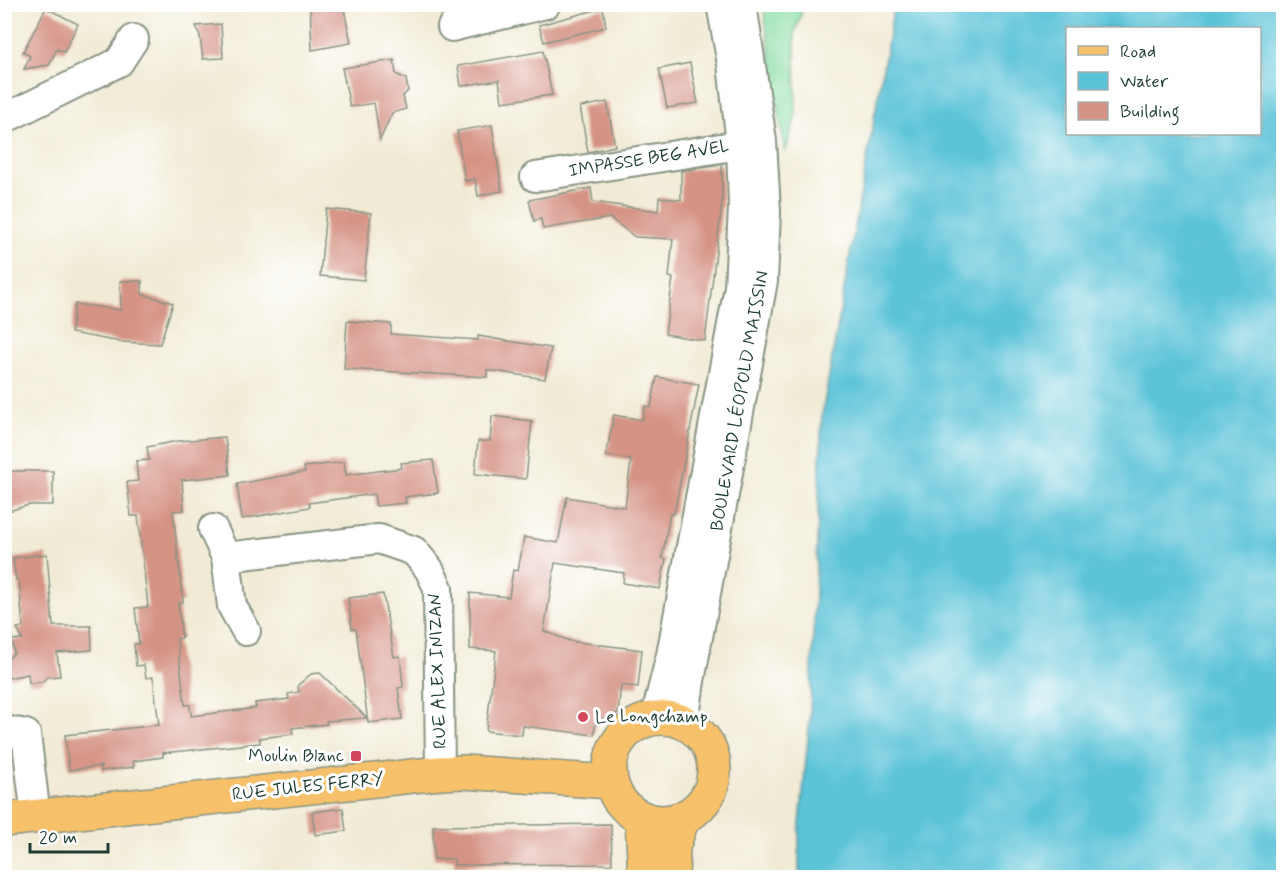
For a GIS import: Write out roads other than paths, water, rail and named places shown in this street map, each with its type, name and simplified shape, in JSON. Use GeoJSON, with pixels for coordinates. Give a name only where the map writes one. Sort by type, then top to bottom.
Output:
{"type":"FeatureCollection","features":[{"type":"Feature","properties":{"kind":"main road"},"geometry":{"type":"LineString","coordinates":[[670,721],[695,730],[710,751],[714,777],[706,799],[683,818],[662,823],[642,818],[622,804],[611,782],[612,754],[619,741],[629,730],[670,721]]}},
{"type":"Feature","properties":{"kind":"main road","name":"RUE JULES FERRY"},"geometry":{"type":"LineString","coordinates":[[20,818],[441,773],[463,772],[611,782]]}},
{"type":"Feature","properties":{"kind":"main road"},"geometry":{"type":"LineString","coordinates":[[642,818],[645,878]]}},
{"type":"Feature","properties":{"kind":"main road"},"geometry":{"type":"LineString","coordinates":[[672,878],[673,847],[683,818]]}},
{"type":"Feature","properties":{"kind":"street"},"geometry":{"type":"LineString","coordinates":[[452,27],[546,4]]}},
{"type":"Feature","properties":{"kind":"street","name":"BOULEVARD LÉOPOLD MAISSIN"},"geometry":{"type":"LineString","coordinates":[[670,721],[690,681],[763,281],[766,211],[732,64],[721,4]]}},
{"type":"Feature","properties":{"kind":"street","name":"BOULEVARD LÉOPOLD MAISSIN"},"geometry":{"type":"LineString","coordinates":[[742,4],[751,143]]}},
{"type":"Feature","properties":{"kind":"street"},"geometry":{"type":"LineString","coordinates":[[4,119],[119,62],[134,39]]}},
{"type":"Feature","properties":{"kind":"street","name":"IMPASSE BEG AVEL"},"geometry":{"type":"LineString","coordinates":[[536,177],[751,143]]}},
{"type":"Feature","properties":{"kind":"street"},"geometry":{"type":"LineString","coordinates":[[213,528],[226,557],[232,606],[246,631]]}},
{"type":"Feature","properties":{"kind":"street","name":"RUE ALEX INIZAN"},"geometry":{"type":"LineString","coordinates":[[226,557],[379,539],[414,550],[429,569],[438,588],[441,773]]}},
{"type":"Feature","properties":{"kind":"street"},"geometry":{"type":"LineString","coordinates":[[4,730],[26,734],[20,818]]}},
{"type":"Feature","properties":{"kind":"water"},"geometry":{"type":"Polygon","coordinates":[[[894,5],[1283,5],[1283,877],[799,877],[799,834],[810,716],[822,415],[894,5]]]}},
{"type":"Feature","properties":{"kind":"place","name":"Le Longchamp"},"geometry":{"type":"Point","coordinates":[583,717]}},
{"type":"Feature","properties":{"kind":"place","name":"Moulin Blanc"},"geometry":{"type":"Point","coordinates":[356,756]}}]}
